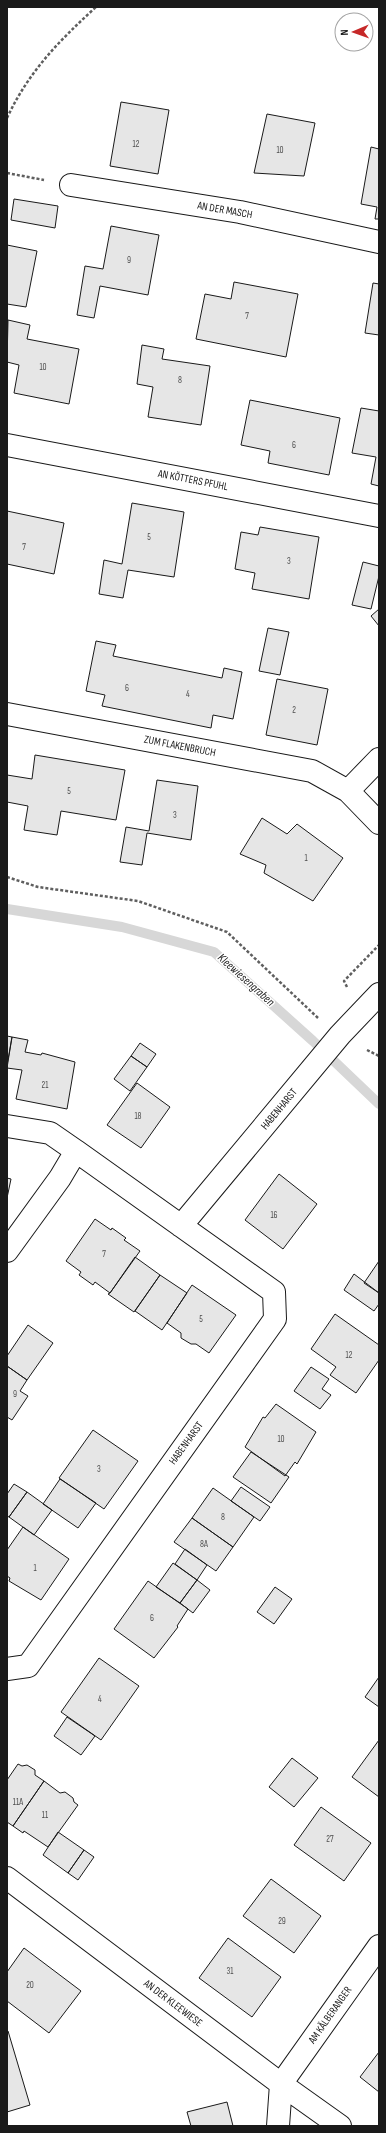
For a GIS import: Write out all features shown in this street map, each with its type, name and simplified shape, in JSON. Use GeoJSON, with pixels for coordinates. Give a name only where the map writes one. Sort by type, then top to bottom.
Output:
{"type":"FeatureCollection","features":[{"type":"Feature","properties":{"kind":"street","name":"AN DER MASCH"},"geometry":{"type":"LineString","coordinates":[[71,185],[240,212],[379,242]]}},
{"type":"Feature","properties":{"kind":"street","name":"AN KÖTTERS PFUHL"},"geometry":{"type":"LineString","coordinates":[[7,445],[379,516]]}},
{"type":"Feature","properties":{"kind":"street","name":"ZUM FLAKENBRUCH"},"geometry":{"type":"LineString","coordinates":[[7,714],[312,771],[348,791],[379,823]]}},
{"type":"Feature","properties":{"kind":"street"},"geometry":{"type":"LineString","coordinates":[[348,791],[379,759]]}},
{"type":"Feature","properties":{"kind":"street","name":"HABENHARST"},"geometry":{"type":"LineString","coordinates":[[181,1226],[340,1035],[379,994]]}},
{"type":"Feature","properties":{"kind":"street","name":"HABENHARST"},"geometry":{"type":"LineString","coordinates":[[7,1126],[50,1134],[274,1292],[275,1319],[28,1666],[7,1669]]}},
{"type":"Feature","properties":{"kind":"street"},"geometry":{"type":"LineString","coordinates":[[7,1251],[60,1178],[76,1151]]}},
{"type":"Feature","properties":{"kind":"street","name":"AN DER KLEEWIESE"},"geometry":{"type":"LineString","coordinates":[[7,1878],[281,2084],[340,2126]]}},
{"type":"Feature","properties":{"kind":"street","name":"AM KÄLBERANGER"},"geometry":{"type":"LineString","coordinates":[[281,2084],[379,1946]]}},
{"type":"Feature","properties":{"kind":"street"},"geometry":{"type":"LineString","coordinates":[[278,2126],[281,2084]]}},
{"type":"Feature","properties":{"kind":"path"},"geometry":{"type":"LineString","coordinates":[[7,118],[16,98],[38,66],[64,37],[96,7]]}},
{"type":"Feature","properties":{"kind":"path"},"geometry":{"type":"LineString","coordinates":[[7,173],[71,185]]}},
{"type":"Feature","properties":{"kind":"path"},"geometry":{"type":"LineString","coordinates":[[7,877],[38,887],[138,901],[227,932],[313,1014],[340,1035],[379,1056]]}},
{"type":"Feature","properties":{"kind":"building"},"geometry":{"type":"Polygon","coordinates":[[[121,102],[169,110],[158,174],[110,166],[121,102]]]}},
{"type":"Feature","properties":{"kind":"building"},"geometry":{"type":"Polygon","coordinates":[[[267,114],[315,123],[304,176],[254,173],[267,114]]]}},
{"type":"Feature","properties":{"kind":"building"},"geometry":{"type":"Polygon","coordinates":[[[371,147],[379,149],[379,219],[375,219],[377,207],[361,204],[371,147]]]}},
{"type":"Feature","properties":{"kind":"building"},"geometry":{"type":"Polygon","coordinates":[[[14,199],[58,206],[55,228],[11,220],[14,199]]]}},
{"type":"Feature","properties":{"kind":"building"},"geometry":{"type":"Polygon","coordinates":[[[111,226],[159,235],[148,295],[100,286],[94,318],[77,315],[85,266],[103,269],[111,226]]]}},
{"type":"Feature","properties":{"kind":"building"},"geometry":{"type":"Polygon","coordinates":[[[7,245],[37,251],[26,307],[7,304],[7,245]]]}},
{"type":"Feature","properties":{"kind":"building"},"geometry":{"type":"Polygon","coordinates":[[[234,282],[298,294],[286,357],[196,339],[205,294],[231,299],[234,282]]]}},
{"type":"Feature","properties":{"kind":"building"},"geometry":{"type":"Polygon","coordinates":[[[373,283],[379,284],[379,335],[365,333],[373,283]]]}},
{"type":"Feature","properties":{"kind":"building"},"geometry":{"type":"Polygon","coordinates":[[[8,320],[30,325],[27,339],[79,349],[69,404],[14,393],[19,365],[7,362],[8,320]]]}},
{"type":"Feature","properties":{"kind":"building"},"geometry":{"type":"Polygon","coordinates":[[[142,345],[164,349],[162,359],[210,366],[201,425],[148,417],[153,387],[137,384],[142,345]]]}},
{"type":"Feature","properties":{"kind":"building"},"geometry":{"type":"Polygon","coordinates":[[[250,400],[340,418],[329,475],[268,463],[270,451],[241,445],[250,400]]]}},
{"type":"Feature","properties":{"kind":"building"},"geometry":{"type":"Polygon","coordinates":[[[361,408],[379,411],[379,486],[371,484],[376,457],[352,453],[361,408]]]}},
{"type":"Feature","properties":{"kind":"building"},"geometry":{"type":"Polygon","coordinates":[[[132,503],[184,512],[174,577],[128,570],[123,598],[99,594],[104,560],[122,564],[132,503]]]}},
{"type":"Feature","properties":{"kind":"building"},"geometry":{"type":"Polygon","coordinates":[[[7,511],[64,523],[54,574],[7,564],[7,511]]]}},
{"type":"Feature","properties":{"kind":"building"},"geometry":{"type":"Polygon","coordinates":[[[260,527],[319,537],[309,599],[252,589],[255,573],[235,569],[241,532],[258,535],[260,527]]]}},
{"type":"Feature","properties":{"kind":"building"},"geometry":{"type":"Polygon","coordinates":[[[363,562],[379,566],[379,576],[371,609],[352,605],[363,562]]]}},
{"type":"Feature","properties":{"kind":"building"},"geometry":{"type":"Polygon","coordinates":[[[379,609],[379,626],[371,616],[379,609]]]}},
{"type":"Feature","properties":{"kind":"building"},"geometry":{"type":"Polygon","coordinates":[[[268,628],[289,632],[280,675],[259,671],[268,628]]]}},
{"type":"Feature","properties":{"kind":"building"},"geometry":{"type":"Polygon","coordinates":[[[96,641],[116,645],[113,656],[222,678],[224,668],[242,672],[233,719],[213,715],[211,728],[102,706],[105,695],[86,691],[96,641]]]}},
{"type":"Feature","properties":{"kind":"building"},"geometry":{"type":"Polygon","coordinates":[[[277,679],[328,689],[317,745],[266,735],[277,679]]]}},
{"type":"Feature","properties":{"kind":"building"},"geometry":{"type":"Polygon","coordinates":[[[35,755],[125,770],[116,820],[61,811],[57,835],[24,830],[28,806],[7,802],[7,775],[32,779],[35,755]]]}},
{"type":"Feature","properties":{"kind":"building"},"geometry":{"type":"Polygon","coordinates":[[[157,780],[198,786],[191,840],[147,833],[142,865],[120,862],[126,827],[149,831],[157,780]]]}},
{"type":"Feature","properties":{"kind":"building"},"geometry":{"type":"Polygon","coordinates":[[[262,818],[287,834],[297,824],[343,858],[313,901],[264,873],[266,865],[240,854],[262,818]]]}},
{"type":"Feature","properties":{"kind":"building"},"geometry":{"type":"Polygon","coordinates":[[[7,1036],[12,1037],[7,1065],[7,1036]]]}},
{"type":"Feature","properties":{"kind":"building"},"geometry":{"type":"Polygon","coordinates":[[[12,1037],[28,1040],[25,1052],[41,1055],[42,1053],[75,1062],[67,1109],[16,1099],[22,1070],[7,1068],[12,1037]]]}},
{"type":"Feature","properties":{"kind":"building"},"geometry":{"type":"Polygon","coordinates":[[[140,1043],[156,1054],[147,1067],[131,1056],[140,1043]]]}},
{"type":"Feature","properties":{"kind":"building"},"geometry":{"type":"Polygon","coordinates":[[[131,1056],[147,1067],[130,1091],[114,1079],[131,1056]]]}},
{"type":"Feature","properties":{"kind":"building"},"geometry":{"type":"Polygon","coordinates":[[[137,1083],[170,1107],[141,1148],[107,1125],[137,1083]]]}},
{"type":"Feature","properties":{"kind":"building"},"geometry":{"type":"Polygon","coordinates":[[[279,1174],[317,1204],[283,1249],[245,1220],[279,1174]]]}},
{"type":"Feature","properties":{"kind":"building"},"geometry":{"type":"Polygon","coordinates":[[[7,1178],[11,1179],[7,1198],[7,1178]]]}},
{"type":"Feature","properties":{"kind":"building"},"geometry":{"type":"Polygon","coordinates":[[[95,1219],[111,1230],[112,1228],[126,1238],[124,1240],[140,1251],[110,1293],[95,1282],[93,1285],[79,1275],[81,1272],[66,1261],[95,1219]]]}},
{"type":"Feature","properties":{"kind":"building"},"geometry":{"type":"Polygon","coordinates":[[[135,1257],[160,1275],[134,1312],[108,1294],[135,1257]]]}},
{"type":"Feature","properties":{"kind":"building"},"geometry":{"type":"Polygon","coordinates":[[[379,1261],[379,1293],[364,1283],[379,1261]]]}},
{"type":"Feature","properties":{"kind":"building"},"geometry":{"type":"Polygon","coordinates":[[[354,1274],[379,1293],[379,1304],[374,1311],[344,1290],[354,1274]]]}},
{"type":"Feature","properties":{"kind":"building"},"geometry":{"type":"Polygon","coordinates":[[[160,1275],[187,1293],[162,1330],[135,1311],[160,1275]]]}},
{"type":"Feature","properties":{"kind":"building"},"geometry":{"type":"Polygon","coordinates":[[[192,1285],[236,1315],[209,1353],[196,1344],[191,1344],[181,1338],[181,1333],[167,1323],[192,1285]]]}},
{"type":"Feature","properties":{"kind":"building"},"geometry":{"type":"Polygon","coordinates":[[[335,1314],[379,1345],[379,1360],[356,1393],[330,1375],[336,1367],[311,1349],[335,1314]]]}},
{"type":"Feature","properties":{"kind":"building"},"geometry":{"type":"Polygon","coordinates":[[[28,1325],[53,1343],[27,1380],[7,1366],[7,1356],[28,1325]]]}},
{"type":"Feature","properties":{"kind":"building"},"geometry":{"type":"Polygon","coordinates":[[[7,1366],[27,1380],[20,1391],[28,1396],[12,1420],[7,1417],[7,1366]]]}},
{"type":"Feature","properties":{"kind":"building"},"geometry":{"type":"Polygon","coordinates":[[[311,1367],[329,1379],[322,1389],[331,1395],[320,1409],[294,1391],[311,1367]]]}},
{"type":"Feature","properties":{"kind":"building"},"geometry":{"type":"Polygon","coordinates":[[[276,1404],[316,1432],[297,1464],[295,1462],[285,1476],[245,1447],[263,1417],[265,1418],[276,1404]]]}},
{"type":"Feature","properties":{"kind":"building"},"geometry":{"type":"Polygon","coordinates":[[[93,1430],[138,1461],[104,1509],[59,1478],[93,1430]]]}},
{"type":"Feature","properties":{"kind":"building"},"geometry":{"type":"Polygon","coordinates":[[[251,1452],[289,1477],[271,1503],[233,1477],[251,1452]]]}},
{"type":"Feature","properties":{"kind":"building"},"geometry":{"type":"Polygon","coordinates":[[[60,1479],[96,1503],[78,1528],[43,1504],[60,1479]]]}},
{"type":"Feature","properties":{"kind":"building"},"geometry":{"type":"Polygon","coordinates":[[[14,1484],[27,1492],[9,1517],[7,1516],[7,1494],[14,1484]]]}},
{"type":"Feature","properties":{"kind":"building"},"geometry":{"type":"Polygon","coordinates":[[[241,1487],[270,1507],[260,1521],[231,1501],[241,1487]]]}},
{"type":"Feature","properties":{"kind":"building"},"geometry":{"type":"Polygon","coordinates":[[[213,1488],[254,1517],[233,1547],[192,1518],[213,1488]]]}},
{"type":"Feature","properties":{"kind":"building"},"geometry":{"type":"Polygon","coordinates":[[[27,1492],[52,1510],[34,1535],[9,1517],[27,1492]]]}},
{"type":"Feature","properties":{"kind":"building"},"geometry":{"type":"Polygon","coordinates":[[[192,1518],[233,1547],[216,1571],[174,1542],[192,1518]]]}},
{"type":"Feature","properties":{"kind":"building"},"geometry":{"type":"Polygon","coordinates":[[[23,1527],[69,1559],[41,1600],[9,1581],[10,1578],[7,1576],[7,1550],[23,1527]]]}},
{"type":"Feature","properties":{"kind":"building"},"geometry":{"type":"Polygon","coordinates":[[[185,1549],[207,1565],[197,1580],[175,1564],[185,1549]]]}},
{"type":"Feature","properties":{"kind":"building"},"geometry":{"type":"Polygon","coordinates":[[[173,1563],[197,1580],[180,1603],[156,1587],[173,1563]]]}},
{"type":"Feature","properties":{"kind":"building"},"geometry":{"type":"Polygon","coordinates":[[[197,1580],[210,1590],[193,1613],[180,1603],[197,1580]]]}},
{"type":"Feature","properties":{"kind":"building"},"geometry":{"type":"Polygon","coordinates":[[[148,1581],[188,1609],[177,1626],[178,1627],[154,1658],[114,1629],[148,1581]]]}},
{"type":"Feature","properties":{"kind":"building"},"geometry":{"type":"Polygon","coordinates":[[[275,1587],[292,1599],[274,1624],[257,1612],[275,1587]]]}},
{"type":"Feature","properties":{"kind":"building"},"geometry":{"type":"Polygon","coordinates":[[[99,1658],[139,1686],[101,1740],[61,1712],[99,1658]]]}},
{"type":"Feature","properties":{"kind":"building"},"geometry":{"type":"Polygon","coordinates":[[[379,1677],[379,1707],[365,1697],[379,1677]]]}},
{"type":"Feature","properties":{"kind":"building"},"geometry":{"type":"Polygon","coordinates":[[[67,1717],[95,1736],[81,1755],[54,1736],[67,1717]]]}},
{"type":"Feature","properties":{"kind":"building"},"geometry":{"type":"Polygon","coordinates":[[[379,1740],[379,1797],[352,1777],[379,1740]]]}},
{"type":"Feature","properties":{"kind":"building"},"geometry":{"type":"Polygon","coordinates":[[[292,1758],[318,1778],[294,1807],[269,1787],[292,1758]]]}},
{"type":"Feature","properties":{"kind":"building"},"geometry":{"type":"Polygon","coordinates":[[[18,1764],[22,1766],[27,1765],[35,1770],[35,1775],[44,1781],[13,1826],[7,1822],[7,1780],[18,1764]]]}},
{"type":"Feature","properties":{"kind":"building"},"geometry":{"type":"Polygon","coordinates":[[[44,1781],[60,1793],[65,1792],[73,1798],[74,1802],[78,1805],[48,1847],[24,1831],[23,1833],[13,1826],[44,1781]]]}},
{"type":"Feature","properties":{"kind":"building"},"geometry":{"type":"Polygon","coordinates":[[[321,1807],[371,1843],[344,1881],[294,1845],[321,1807]]]}},
{"type":"Feature","properties":{"kind":"building"},"geometry":{"type":"Polygon","coordinates":[[[58,1832],[84,1850],[68,1873],[43,1855],[58,1832]]]}},
{"type":"Feature","properties":{"kind":"building"},"geometry":{"type":"Polygon","coordinates":[[[84,1850],[94,1857],[78,1880],[68,1873],[84,1850]]]}},
{"type":"Feature","properties":{"kind":"building"},"geometry":{"type":"Polygon","coordinates":[[[271,1879],[321,1916],[294,1953],[243,1916],[271,1879]]]}},
{"type":"Feature","properties":{"kind":"building"},"geometry":{"type":"Polygon","coordinates":[[[228,1938],[281,1977],[252,2017],[199,1978],[228,1938]]]}},
{"type":"Feature","properties":{"kind":"building"},"geometry":{"type":"Polygon","coordinates":[[[24,1948],[81,1991],[49,2033],[7,2001],[7,1972],[24,1948]]]}},
{"type":"Feature","properties":{"kind":"building"},"geometry":{"type":"Polygon","coordinates":[[[7,2031],[30,2105],[7,2112],[7,2031]]]}},
{"type":"Feature","properties":{"kind":"building"},"geometry":{"type":"Polygon","coordinates":[[[379,2052],[379,2092],[360,2077],[379,2052]]]}},
{"type":"Feature","properties":{"kind":"building"},"geometry":{"type":"Polygon","coordinates":[[[227,2102],[233,2126],[191,2126],[187,2112],[227,2102]]]}},
{"type":"Feature","properties":{"kind":"waterway","name":"Kleewiesengraben"},"geometry":{"type":"LineString","coordinates":[[7,909],[122,927],[214,952],[313,1041],[379,1104]]}}]}
